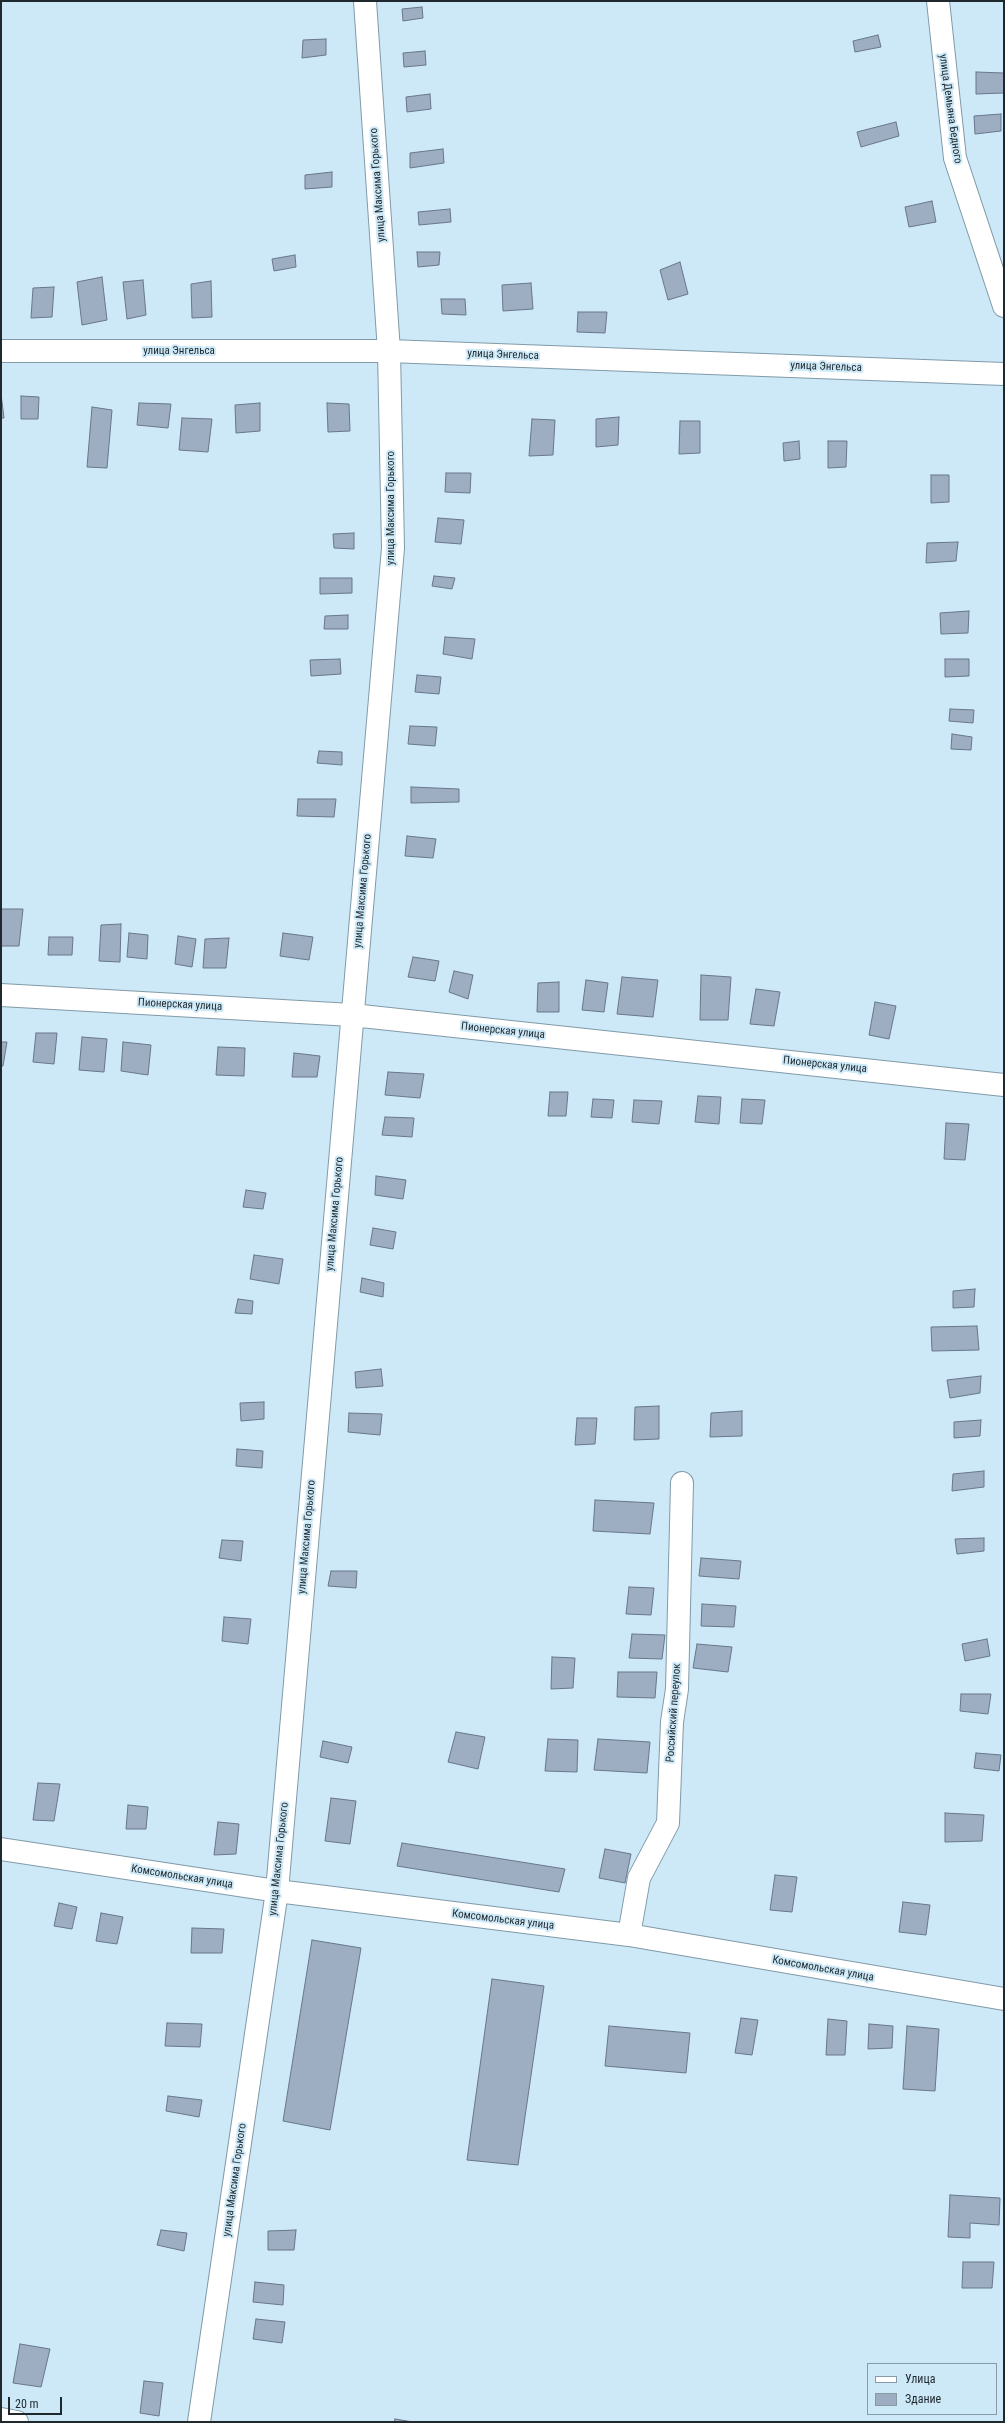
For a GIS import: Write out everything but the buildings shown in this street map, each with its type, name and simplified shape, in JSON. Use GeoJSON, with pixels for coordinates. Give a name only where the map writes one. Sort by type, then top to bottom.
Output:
{"type":"FeatureCollection","features":[{"type":"Feature","properties":{"kind":"street","name":"улица Максима Горького"},"geometry":{"type":"LineString","coordinates":[[199,2422],[277,1891],[393,548],[389,351],[365,1]]}},
{"type":"Feature","properties":{"kind":"street","name":"улица Демьяна Бедного"},"geometry":{"type":"LineString","coordinates":[[938,1],[955,158],[1004,306]]}},
{"type":"Feature","properties":{"kind":"street","name":"улица Энгельса"},"geometry":{"type":"LineString","coordinates":[[1,352],[389,351],[1004,374]]}},
{"type":"Feature","properties":{"kind":"street","name":"Пионерская улица"},"geometry":{"type":"LineString","coordinates":[[1,995],[352,1015],[1004,1085]]}},
{"type":"Feature","properties":{"kind":"street","name":"Российский переулок"},"geometry":{"type":"LineString","coordinates":[[629,1935],[639,1878],[668,1823],[672,1722],[677,1689],[682,1483]]}},
{"type":"Feature","properties":{"kind":"street","name":"Комсомольская улица"},"geometry":{"type":"LineString","coordinates":[[1,1849],[277,1891],[629,1935],[1004,1999]]}},
{"type":"Feature","properties":{"kind":"street"},"geometry":{"type":"LineString","coordinates":[[1,2419],[17,2422]]}}]}
